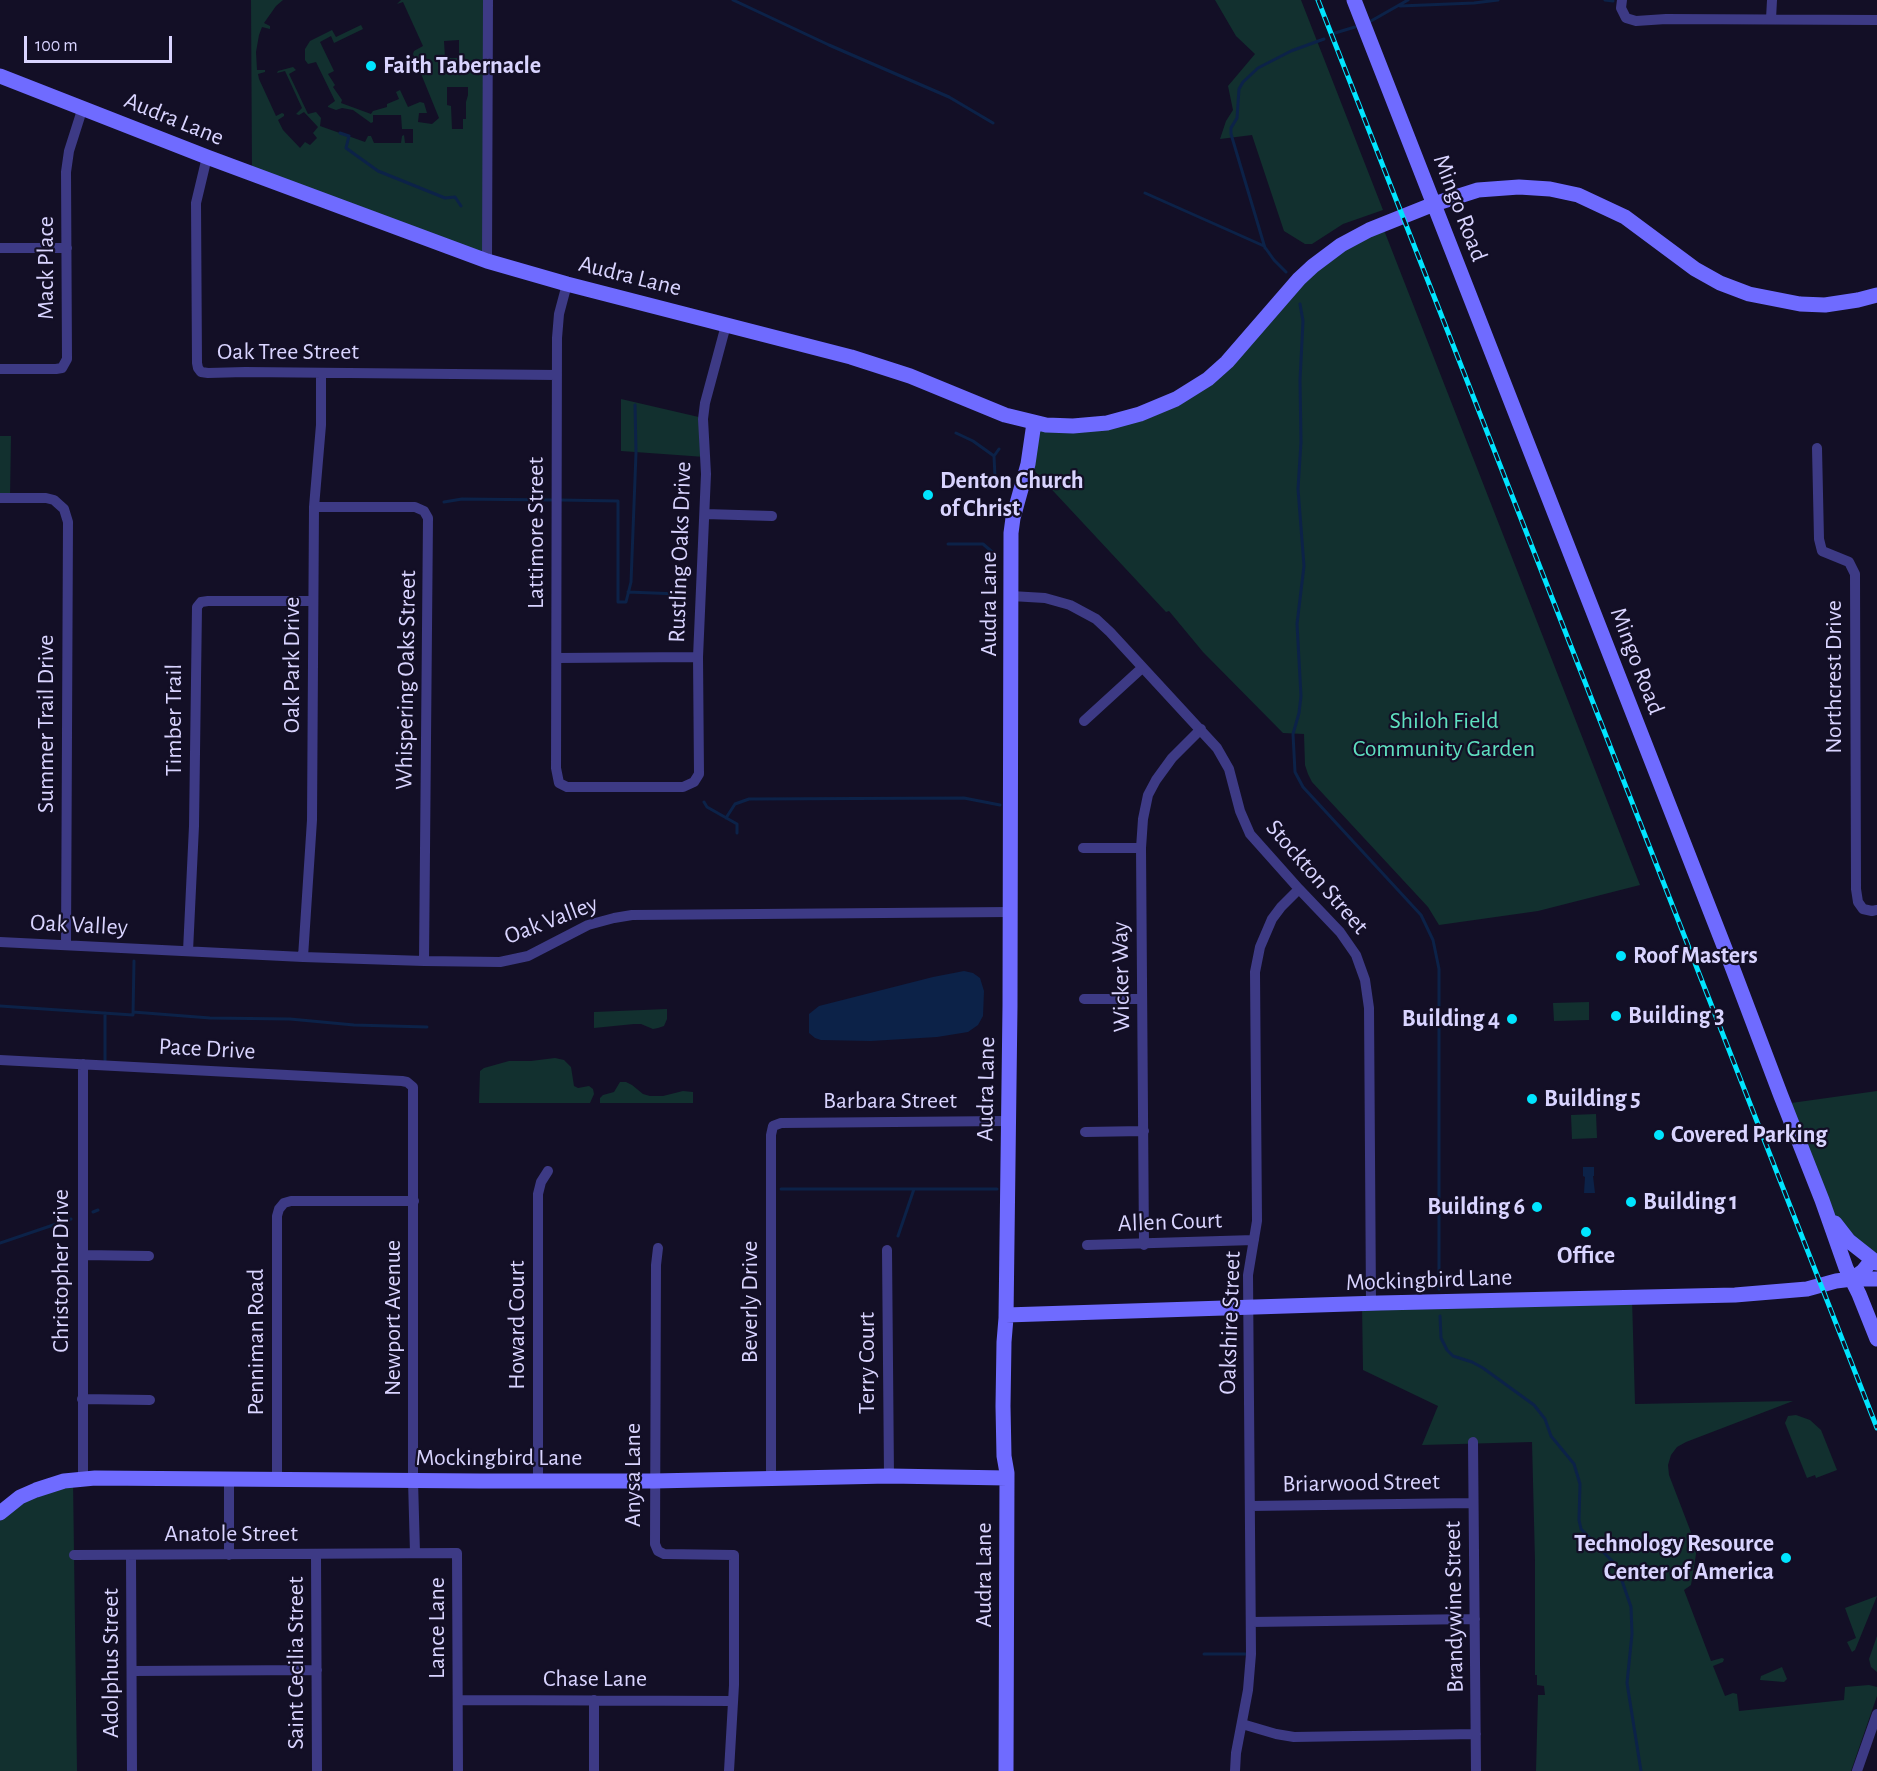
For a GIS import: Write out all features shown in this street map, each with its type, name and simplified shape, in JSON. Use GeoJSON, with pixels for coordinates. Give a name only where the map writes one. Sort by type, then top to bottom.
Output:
{"type":"FeatureCollection","features":[{"type":"Feature","properties":{"kind":"street"},"geometry":{"type":"LineString","coordinates":[[487,261],[488,0]]}},
{"type":"Feature","properties":{"kind":"street","name":"Mingo Road"},"geometry":{"type":"LineString","coordinates":[[1354,0],[1834,1235],[1877,1339]]}},
{"type":"Feature","properties":{"kind":"street"},"geometry":{"type":"LineString","coordinates":[[1771,19],[1772,0]]}},
{"type":"Feature","properties":{"kind":"street"},"geometry":{"type":"LineString","coordinates":[[1621,4],[1626,18],[1636,21],[1666,19],[1877,20]]}},
{"type":"Feature","properties":{"kind":"street","name":"Audra Lane"},"geometry":{"type":"LineString","coordinates":[[0,76],[207,157],[487,261],[873,364],[910,376],[1005,415],[1034,423],[1028,464],[1012,525],[1006,1315],[1003,1406],[1007,1478],[1006,1771]]}},
{"type":"Feature","properties":{"kind":"street","name":"Mack Place"},"geometry":{"type":"LineString","coordinates":[[0,369],[56,369],[62,368],[66,363],[67,165],[83,107]]}},
{"type":"Feature","properties":{"kind":"street","name":"Oak Tree Street"},"geometry":{"type":"LineString","coordinates":[[207,157],[196,203],[198,368],[203,373],[557,375]]}},
{"type":"Feature","properties":{"kind":"street"},"geometry":{"type":"LineString","coordinates":[[1034,423],[1059,426],[1107,423],[1146,412],[1176,399],[1208,379],[1227,362],[1299,279],[1341,245],[1359,235],[1434,204],[1478,190],[1519,187],[1550,189],[1578,195],[1625,217],[1695,269],[1720,283],[1749,294],[1800,304],[1825,305],[1877,295]]}},
{"type":"Feature","properties":{"kind":"street"},"geometry":{"type":"LineString","coordinates":[[0,248],[67,248]]}},
{"type":"Feature","properties":{"kind":"street","name":"Lattimore Street"},"geometry":{"type":"LineString","coordinates":[[559,783],[556,768],[557,375],[558,321],[567,284]]}},
{"type":"Feature","properties":{"kind":"street","name":"Rustling Oaks Drive"},"geometry":{"type":"LineString","coordinates":[[559,783],[567,787],[683,787],[694,782],[700,769],[698,657],[705,514],[703,427],[704,411],[726,325]]}},
{"type":"Feature","properties":{"kind":"street","name":"Oak Park Drive"},"geometry":{"type":"LineString","coordinates":[[303,957],[312,820],[314,507],[321,425],[321,373]]}},
{"type":"Feature","properties":{"kind":"street","name":"Northcrest Drive"},"geometry":{"type":"LineString","coordinates":[[1817,448],[1819,538],[1822,550],[1849,562],[1855,574],[1856,890],[1858,902],[1863,909],[1877,910]]}},
{"type":"Feature","properties":{"kind":"street","name":"Summer Trail Drive"},"geometry":{"type":"LineString","coordinates":[[0,498],[54,500],[61,505],[68,522],[66,945]]}},
{"type":"Feature","properties":{"kind":"street","name":"Whispering Oaks Street"},"geometry":{"type":"LineString","coordinates":[[314,507],[415,507],[424,511],[428,518],[424,961]]}},
{"type":"Feature","properties":{"kind":"street"},"geometry":{"type":"LineString","coordinates":[[705,514],[772,516]]}},
{"type":"Feature","properties":{"kind":"street","name":"Stockton Street"},"geometry":{"type":"LineString","coordinates":[[1011,596],[1045,598],[1079,609],[1103,625],[1217,748],[1232,777],[1243,820],[1250,834],[1346,939],[1360,963],[1367,988],[1369,1008],[1371,1303]]}},
{"type":"Feature","properties":{"kind":"street","name":"Timber Trail"},"geometry":{"type":"LineString","coordinates":[[188,951],[194,826],[197,608],[201,602],[208,601],[313,601]]}},
{"type":"Feature","properties":{"kind":"street"},"geometry":{"type":"LineString","coordinates":[[557,658],[698,657]]}},
{"type":"Feature","properties":{"kind":"street"},"geometry":{"type":"LineString","coordinates":[[1084,722],[1142,668]]}},
{"type":"Feature","properties":{"kind":"street","name":"Wicker Way"},"geometry":{"type":"LineString","coordinates":[[1144,1245],[1141,848],[1143,819],[1152,787],[1172,758],[1201,729]]}},
{"type":"Feature","properties":{"kind":"street"},"geometry":{"type":"LineString","coordinates":[[1083,848],[1141,848]]}},
{"type":"Feature","properties":{"kind":"street","name":"Oakshire Street"},"geometry":{"type":"LineString","coordinates":[[1235,1771],[1250,1671],[1248,1269],[1257,1213],[1256,967],[1260,946],[1272,919],[1299,889]]}},
{"type":"Feature","properties":{"kind":"street","name":"Oak Valley"},"geometry":{"type":"LineString","coordinates":[[0,942],[303,957],[500,962],[519,959],[535,953],[578,929],[632,915],[1010,912]]}},
{"type":"Feature","properties":{"kind":"street"},"geometry":{"type":"LineString","coordinates":[[1084,999],[1142,999]]}},
{"type":"Feature","properties":{"kind":"street","name":"Pace Drive"},"geometry":{"type":"LineString","coordinates":[[0,1060],[390,1081],[410,1084]]}},
{"type":"Feature","properties":{"kind":"street","name":"Christopher Drive"},"geometry":{"type":"LineString","coordinates":[[83,1064],[83,1479]]}},
{"type":"Feature","properties":{"kind":"street","name":"Newport Avenue"},"geometry":{"type":"LineString","coordinates":[[410,1084],[415,1095],[413,1480],[415,1553]]}},
{"type":"Feature","properties":{"kind":"street","name":"Barbara Street"},"geometry":{"type":"LineString","coordinates":[[773,1126],[781,1123],[1007,1121]]}},
{"type":"Feature","properties":{"kind":"street","name":"Beverly Drive"},"geometry":{"type":"LineString","coordinates":[[771,1479],[771,1135],[773,1126]]}},
{"type":"Feature","properties":{"kind":"street"},"geometry":{"type":"LineString","coordinates":[[1085,1132],[1144,1131]]}},
{"type":"Feature","properties":{"kind":"street","name":"Howard Court"},"geometry":{"type":"LineString","coordinates":[[538,1481],[538,1194],[541,1182],[548,1171]]}},
{"type":"Feature","properties":{"kind":"street"},"geometry":{"type":"LineString","coordinates":[[1822,1200],[1841,1232],[1875,1261],[1852,1279]]}},
{"type":"Feature","properties":{"kind":"street","name":"Penniman Road"},"geometry":{"type":"LineString","coordinates":[[277,1479],[277,1216],[281,1205],[291,1201],[414,1201]]}},
{"type":"Feature","properties":{"kind":"street","name":"Allen Court"},"geometry":{"type":"LineString","coordinates":[[1087,1245],[1254,1240]]}},
{"type":"Feature","properties":{"kind":"street","name":"Anysa Lane"},"geometry":{"type":"LineString","coordinates":[[658,1248],[654,1540],[658,1551],[668,1555],[734,1555],[733,1701],[729,1771]]}},
{"type":"Feature","properties":{"kind":"street","name":"Terry Court"},"geometry":{"type":"LineString","coordinates":[[887,1250],[889,1476]]}},
{"type":"Feature","properties":{"kind":"street"},"geometry":{"type":"LineString","coordinates":[[83,1255],[148,1256]]}},
{"type":"Feature","properties":{"kind":"street","name":"Mockingbird Lane"},"geometry":{"type":"LineString","coordinates":[[1006,1315],[1371,1303],[1735,1295],[1807,1289],[1852,1279],[1877,1279]]}},
{"type":"Feature","properties":{"kind":"street"},"geometry":{"type":"LineString","coordinates":[[82,1399],[150,1400]]}},
{"type":"Feature","properties":{"kind":"street","name":"Brandywine Street"},"geometry":{"type":"LineString","coordinates":[[1473,1443],[1476,1771]]}},
{"type":"Feature","properties":{"kind":"street","name":"Mockingbird Lane"},"geometry":{"type":"LineString","coordinates":[[0,1513],[20,1497],[36,1490],[64,1481],[83,1479],[654,1481],[889,1476],[1007,1478]]}},
{"type":"Feature","properties":{"kind":"street"},"geometry":{"type":"LineString","coordinates":[[229,1479],[229,1555]]}},
{"type":"Feature","properties":{"kind":"street","name":"Briarwood Street"},"geometry":{"type":"LineString","coordinates":[[1250,1506],[1473,1503]]}},
{"type":"Feature","properties":{"kind":"street","name":"Lance Lane"},"geometry":{"type":"LineString","coordinates":[[389,1554],[457,1553],[458,1771]]}},
{"type":"Feature","properties":{"kind":"street","name":"Anatole Street"},"geometry":{"type":"LineString","coordinates":[[74,1555],[389,1554]]}},
{"type":"Feature","properties":{"kind":"street","name":"Saint Cecilia Street"},"geometry":{"type":"LineString","coordinates":[[316,1555],[317,1771]]}},
{"type":"Feature","properties":{"kind":"street","name":"Adolphus Street"},"geometry":{"type":"LineString","coordinates":[[131,1556],[132,1771]]}},
{"type":"Feature","properties":{"kind":"street"},"geometry":{"type":"LineString","coordinates":[[1251,1622],[1474,1619]]}},
{"type":"Feature","properties":{"kind":"street"},"geometry":{"type":"LineString","coordinates":[[132,1671],[317,1670]]}},
{"type":"Feature","properties":{"kind":"street","name":"Chase Lane"},"geometry":{"type":"LineString","coordinates":[[458,1700],[733,1701]]}},
{"type":"Feature","properties":{"kind":"street"},"geometry":{"type":"LineString","coordinates":[[594,1700],[594,1771]]}},
{"type":"Feature","properties":{"kind":"street"},"geometry":{"type":"LineString","coordinates":[[1857,1771],[1877,1714]]}},
{"type":"Feature","properties":{"kind":"street"},"geometry":{"type":"LineString","coordinates":[[1242,1724],[1294,1737],[1476,1734]]}},
{"type":"Feature","properties":{"kind":"green space"},"geometry":{"type":"Polygon","coordinates":[[[251,0],[283,0],[264,23],[270,26],[270,29],[262,27],[259,35],[256,52],[257,70],[265,70],[258,74],[259,79],[276,116],[284,114],[278,120],[283,130],[300,148],[305,142],[310,145],[317,138],[313,133],[318,127],[304,112],[296,114],[302,108],[285,71],[277,73],[293,67],[296,70],[289,74],[308,114],[316,112],[321,118],[320,126],[365,142],[368,136],[371,136],[374,143],[401,143],[404,135],[405,143],[413,143],[413,129],[402,129],[401,115],[373,115],[371,123],[353,110],[342,108],[336,110],[328,107],[335,101],[316,62],[308,64],[305,60],[305,49],[310,41],[332,30],[336,37],[361,25],[363,29],[334,43],[331,36],[320,42],[334,71],[328,74],[342,100],[341,103],[371,114],[399,99],[396,92],[400,90],[408,107],[420,102],[424,103],[427,113],[419,113],[418,122],[432,124],[439,118],[413,54],[423,46],[403,2],[397,4],[401,0],[488,0],[487,261],[252,173],[251,0]],[[459,40],[444,41],[445,58],[459,58],[459,40]],[[447,87],[447,105],[451,106],[452,129],[463,129],[468,87],[447,87]]]}},
{"type":"Feature","properties":{"kind":"green space"},"geometry":{"type":"Polygon","coordinates":[[[1215,0],[1301,0],[1383,210],[1343,224],[1312,244],[1305,244],[1284,231],[1252,135],[1220,139],[1226,121],[1233,110],[1228,86],[1255,54],[1236,36],[1215,0]]]}},
{"type":"Feature","properties":{"kind":"green space","name":"Shiloh Field Community Garden"},"geometry":{"type":"Polygon","coordinates":[[[1382,225],[1640,885],[1538,911],[1439,925],[1428,907],[1312,782],[1305,765],[1304,734],[1283,733],[1203,652],[1169,611],[1166,612],[1028,464],[1034,423],[1090,425],[1197,386],[1299,279],[1382,225]]]}},
{"type":"Feature","properties":{"kind":"green space"},"geometry":{"type":"Polygon","coordinates":[[[621,399],[703,418],[705,457],[621,451],[621,399]]]}},
{"type":"Feature","properties":{"kind":"green space"},"geometry":{"type":"Polygon","coordinates":[[[0,436],[11,436],[10,498],[0,498],[0,436]]]}},
{"type":"Feature","properties":{"kind":"green space"},"geometry":{"type":"Polygon","coordinates":[[[1589,1002],[1589,1020],[1554,1021],[1553,1003],[1589,1002]]]}},
{"type":"Feature","properties":{"kind":"green space"},"geometry":{"type":"Polygon","coordinates":[[[667,1009],[664,1026],[658,1028],[653,1029],[634,1024],[594,1028],[594,1012],[667,1009]]]}},
{"type":"Feature","properties":{"kind":"green space"},"geometry":{"type":"Polygon","coordinates":[[[555,1058],[564,1060],[571,1067],[574,1086],[578,1088],[589,1086],[593,1089],[594,1094],[590,1103],[479,1103],[480,1071],[484,1068],[509,1061],[555,1058]]]}},
{"type":"Feature","properties":{"kind":"green space"},"geometry":{"type":"Polygon","coordinates":[[[620,1082],[626,1082],[650,1096],[663,1096],[683,1091],[693,1092],[693,1103],[600,1103],[600,1098],[614,1092],[620,1082]]]}},
{"type":"Feature","properties":{"kind":"green space"},"geometry":{"type":"Polygon","coordinates":[[[1877,1091],[1877,1263],[1841,1232],[1784,1104],[1877,1091]]]}},
{"type":"Feature","properties":{"kind":"green space"},"geometry":{"type":"Polygon","coordinates":[[[1596,1114],[1597,1138],[1572,1139],[1571,1115],[1596,1114]]]}},
{"type":"Feature","properties":{"kind":"green space"},"geometry":{"type":"Polygon","coordinates":[[[1632,1298],[1635,1404],[1793,1401],[1686,1442],[1677,1447],[1671,1455],[1668,1465],[1669,1475],[1697,1548],[1691,1585],[1684,1590],[1711,1661],[1724,1659],[1723,1662],[1713,1666],[1725,1696],[1737,1694],[1739,1711],[1844,1700],[1845,1687],[1869,1685],[1877,1687],[1877,1696],[1851,1771],[1536,1771],[1538,1695],[1545,1695],[1544,1686],[1537,1685],[1537,1675],[1535,1675],[1532,1442],[1422,1445],[1438,1406],[1363,1370],[1362,1304],[1632,1298]]]}},
{"type":"Feature","properties":{"kind":"green space"},"geometry":{"type":"Polygon","coordinates":[[[1796,1415],[1810,1420],[1821,1430],[1837,1470],[1816,1478],[1815,1475],[1807,1478],[1785,1423],[1788,1416],[1796,1415]]]}},
{"type":"Feature","properties":{"kind":"green space"},"geometry":{"type":"Polygon","coordinates":[[[73,1480],[77,1771],[0,1771],[0,1513],[73,1480]]]}},
{"type":"Feature","properties":{"kind":"green space"},"geometry":{"type":"Polygon","coordinates":[[[1877,1596],[1855,1650],[1852,1652],[1847,1642],[1856,1638],[1845,1608],[1877,1596]]]}},
{"type":"Feature","properties":{"kind":"green space"},"geometry":{"type":"Polygon","coordinates":[[[1877,1636],[1877,1672],[1871,1667],[1869,1659],[1877,1636]]]}},
{"type":"Feature","properties":{"kind":"green space"},"geometry":{"type":"Polygon","coordinates":[[[1782,1667],[1787,1679],[1784,1682],[1760,1680],[1761,1676],[1782,1667]]]}},
{"type":"Feature","properties":{"kind":"water"},"geometry":{"type":"Polygon","coordinates":[[[964,971],[980,978],[984,991],[983,1016],[978,1025],[968,1032],[937,1037],[871,1041],[821,1040],[809,1033],[809,1014],[819,1006],[964,971]]]}},
{"type":"Feature","properties":{"kind":"water"},"geometry":{"type":"Polygon","coordinates":[[[1583,1167],[1594,1167],[1595,1193],[1584,1193],[1583,1167]]]}},
{"type":"Feature","properties":{"kind":"waterway"},"geometry":{"type":"LineString","coordinates":[[733,0],[949,97],[993,123]]}},
{"type":"Feature","properties":{"kind":"waterway"},"geometry":{"type":"LineString","coordinates":[[1371,21],[1408,0]]}},
{"type":"Feature","properties":{"kind":"waterway"},"geometry":{"type":"LineString","coordinates":[[1400,6],[1498,0]]}},
{"type":"Feature","properties":{"kind":"waterway"},"geometry":{"type":"LineString","coordinates":[[1605,0],[1613,1]]}},
{"type":"Feature","properties":{"kind":"waterway"},"geometry":{"type":"LineString","coordinates":[[1335,33],[1355,27]]}},
{"type":"Feature","properties":{"kind":"waterway"},"geometry":{"type":"LineString","coordinates":[[1265,248],[1231,134],[1231,128],[1237,118],[1239,89],[1258,68],[1291,51],[1324,39]]}},
{"type":"Feature","properties":{"kind":"waterway"},"geometry":{"type":"LineString","coordinates":[[340,133],[349,136],[346,148],[378,171],[445,198],[455,197],[461,206]]}},
{"type":"Feature","properties":{"kind":"waterway"},"geometry":{"type":"LineString","coordinates":[[1145,193],[1264,246],[1286,272]]}},
{"type":"Feature","properties":{"kind":"waterway"},"geometry":{"type":"LineString","coordinates":[[1300,304],[1303,321],[1298,489],[1304,566],[1297,624],[1301,696],[1293,734],[1295,772],[1303,787],[1421,915],[1433,940],[1439,969],[1439,1289]]}},
{"type":"Feature","properties":{"kind":"waterway"},"geometry":{"type":"LineString","coordinates":[[560,500],[618,501],[618,602],[626,602],[631,582],[636,453],[635,405]]}},
{"type":"Feature","properties":{"kind":"waterway"},"geometry":{"type":"LineString","coordinates":[[956,433],[973,441],[994,456]]}},
{"type":"Feature","properties":{"kind":"waterway"},"geometry":{"type":"LineString","coordinates":[[993,484],[994,456],[999,449]]}},
{"type":"Feature","properties":{"kind":"waterway"},"geometry":{"type":"LineString","coordinates":[[444,502],[462,499],[553,500]]}},
{"type":"Feature","properties":{"kind":"waterway"},"geometry":{"type":"LineString","coordinates":[[948,544],[983,544],[997,556]]}},
{"type":"Feature","properties":{"kind":"waterway"},"geometry":{"type":"LineString","coordinates":[[628,592],[679,594]]}},
{"type":"Feature","properties":{"kind":"waterway"},"geometry":{"type":"LineString","coordinates":[[726,818],[735,804],[749,799],[964,798],[1000,805]]}},
{"type":"Feature","properties":{"kind":"waterway"},"geometry":{"type":"LineString","coordinates":[[704,802],[707,807],[737,824],[737,833]]}},
{"type":"Feature","properties":{"kind":"waterway"},"geometry":{"type":"LineString","coordinates":[[0,1006],[133,1015],[134,961]]}},
{"type":"Feature","properties":{"kind":"waterway"},"geometry":{"type":"LineString","coordinates":[[133,1012],[210,1018],[290,1019],[354,1025],[427,1027]]}},
{"type":"Feature","properties":{"kind":"waterway"},"geometry":{"type":"LineString","coordinates":[[105,1013],[105,1063]]}},
{"type":"Feature","properties":{"kind":"waterway"},"geometry":{"type":"LineString","coordinates":[[781,1189],[997,1189]]}},
{"type":"Feature","properties":{"kind":"waterway"},"geometry":{"type":"LineString","coordinates":[[898,1236],[914,1189]]}},
{"type":"Feature","properties":{"kind":"waterway"},"geometry":{"type":"LineString","coordinates":[[93,1212],[98,1210]]}},
{"type":"Feature","properties":{"kind":"waterway"},"geometry":{"type":"LineString","coordinates":[[0,1243],[71,1219]]}},
{"type":"Feature","properties":{"kind":"waterway"},"geometry":{"type":"LineString","coordinates":[[1440,1316],[1441,1338],[1447,1350],[1453,1356],[1483,1368],[1534,1405],[1545,1419],[1551,1436],[1574,1464],[1580,1484],[1581,1529],[1613,1562],[1619,1572],[1631,1607],[1632,1634],[1627,1683],[1641,1771]]}},
{"type":"Feature","properties":{"kind":"waterway"},"geometry":{"type":"LineString","coordinates":[[1204,1654],[1249,1654]]}},
{"type":"Feature","properties":{"kind":"railway"},"geometry":{"type":"LineString","coordinates":[[1318,0],[1877,1428]]}},
{"type":"Feature","properties":{"kind":"place","name":"Faith Tabernacle"},"geometry":{"type":"Point","coordinates":[371,66]}},
{"type":"Feature","properties":{"kind":"place","name":"Denton Church of Christ"},"geometry":{"type":"Point","coordinates":[928,495]}},
{"type":"Feature","properties":{"kind":"place","name":"Roof Masters"},"geometry":{"type":"Point","coordinates":[1621,956]}},
{"type":"Feature","properties":{"kind":"place","name":"Building 3"},"geometry":{"type":"Point","coordinates":[1616,1016]}},
{"type":"Feature","properties":{"kind":"place","name":"Building 4"},"geometry":{"type":"Point","coordinates":[1512,1019]}},
{"type":"Feature","properties":{"kind":"place","name":"Building 5"},"geometry":{"type":"Point","coordinates":[1532,1099]}},
{"type":"Feature","properties":{"kind":"place","name":"Covered Parking"},"geometry":{"type":"Point","coordinates":[1659,1135]}},
{"type":"Feature","properties":{"kind":"place","name":"Building 1"},"geometry":{"type":"Point","coordinates":[1631,1202]}},
{"type":"Feature","properties":{"kind":"place","name":"Building 6"},"geometry":{"type":"Point","coordinates":[1537,1207]}},
{"type":"Feature","properties":{"kind":"place","name":"Office"},"geometry":{"type":"Point","coordinates":[1586,1232]}},
{"type":"Feature","properties":{"kind":"place","name":"Technology Resource Center of America"},"geometry":{"type":"Point","coordinates":[1786,1558]}}]}
